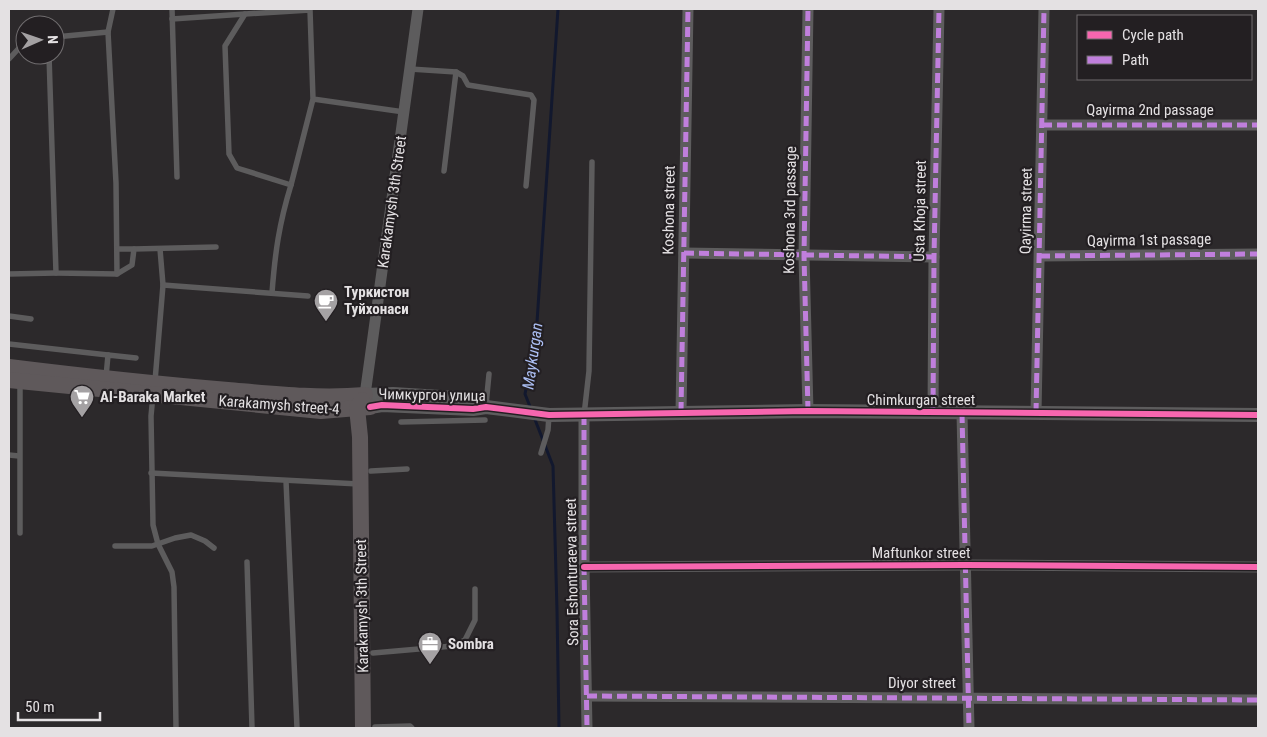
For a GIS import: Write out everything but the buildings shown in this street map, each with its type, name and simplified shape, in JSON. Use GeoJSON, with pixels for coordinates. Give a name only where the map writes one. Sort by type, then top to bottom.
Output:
{"type":"FeatureCollection","features":[{"type":"Feature","properties":{"kind":"main road","name":"Karakamysh street-4"},"geometry":{"type":"LineString","coordinates":[[9,367],[105,379],[154,389],[322,411],[364,403]]}},
{"type":"Feature","properties":{"kind":"main road","name":"Karakamysh street-4"},"geometry":{"type":"LineString","coordinates":[[14,381],[154,389]]}},
{"type":"Feature","properties":{"kind":"main road","name":"Karakamysh 3th Street"},"geometry":{"type":"LineString","coordinates":[[364,403],[371,471],[373,653],[371,728]]}},
{"type":"Feature","properties":{"kind":"main road","name":"Karakamysh 3th Street"},"geometry":{"type":"LineString","coordinates":[[364,403],[360,436],[360,484],[371,728]]}},
{"type":"Feature","properties":{"kind":"street","name":"Karakamysh 3th Street"},"geometry":{"type":"LineString","coordinates":[[364,403],[418,9]]}},
{"type":"Feature","properties":{"kind":"street","name":"Koshona street"},"geometry":{"type":"LineString","coordinates":[[681,412],[688,9]]}},
{"type":"Feature","properties":{"kind":"street","name":"Koshona 3rd passage"},"geometry":{"type":"LineString","coordinates":[[808,9],[804,256],[808,411]]}},
{"type":"Feature","properties":{"kind":"street","name":"Usta Khoja street"},"geometry":{"type":"LineString","coordinates":[[933,413],[938,9]]}},
{"type":"Feature","properties":{"kind":"street","name":"Qayirma street"},"geometry":{"type":"LineString","coordinates":[[1036,413],[1044,9]]}},
{"type":"Feature","properties":{"kind":"street","name":"Qayirma 2nd passage"},"geometry":{"type":"LineString","coordinates":[[1042,125],[1258,125]]}},
{"type":"Feature","properties":{"kind":"street"},"geometry":{"type":"LineString","coordinates":[[684,253],[934,257]]}},
{"type":"Feature","properties":{"kind":"street","name":"Qayirma 1st passage"},"geometry":{"type":"LineString","coordinates":[[1040,256],[1258,254]]}},
{"type":"Feature","properties":{"kind":"street","name":"Чимкургон улица"},"geometry":{"type":"LineString","coordinates":[[364,403],[473,409],[485,414],[584,414]]}},
{"type":"Feature","properties":{"kind":"street","name":"Chimkurgan street"},"geometry":{"type":"LineString","coordinates":[[584,414],[808,411],[1258,415]]}},
{"type":"Feature","properties":{"kind":"street"},"geometry":{"type":"LineString","coordinates":[[962,413],[969,728]]}},
{"type":"Feature","properties":{"kind":"street","name":"Sora Eshonturaeva street"},"geometry":{"type":"LineString","coordinates":[[584,414],[584,567],[588,728]]}},
{"type":"Feature","properties":{"kind":"street","name":"Maftunkor street"},"geometry":{"type":"LineString","coordinates":[[584,567],[1258,566]]}},
{"type":"Feature","properties":{"kind":"street","name":"Diyor street"},"geometry":{"type":"LineString","coordinates":[[586,696],[1258,700]]}},
{"type":"Feature","properties":{"kind":"lane"},"geometry":{"type":"LineString","coordinates":[[113,9],[108,32],[116,182],[117,274]]}},
{"type":"Feature","properties":{"kind":"lane"},"geometry":{"type":"LineString","coordinates":[[172,9],[177,177]]}},
{"type":"Feature","properties":{"kind":"lane"},"geometry":{"type":"LineString","coordinates":[[172,19],[310,9],[313,99],[275,248],[272,293]]}},
{"type":"Feature","properties":{"kind":"lane"},"geometry":{"type":"LineString","coordinates":[[245,14],[225,46],[229,154],[237,168],[291,185]]}},
{"type":"Feature","properties":{"kind":"lane"},"geometry":{"type":"LineString","coordinates":[[65,36],[108,32]]}},
{"type":"Feature","properties":{"kind":"lane"},"geometry":{"type":"LineString","coordinates":[[49,65],[56,273]]}},
{"type":"Feature","properties":{"kind":"lane"},"geometry":{"type":"LineString","coordinates":[[410,69],[456,72],[463,76],[468,85],[531,95],[534,100],[526,186]]}},
{"type":"Feature","properties":{"kind":"lane"},"geometry":{"type":"LineString","coordinates":[[444,171],[456,72]]}},
{"type":"Feature","properties":{"kind":"lane"},"geometry":{"type":"LineString","coordinates":[[313,99],[404,112]]}},
{"type":"Feature","properties":{"kind":"lane"},"geometry":{"type":"LineString","coordinates":[[584,414],[589,371],[592,162]]}},
{"type":"Feature","properties":{"kind":"lane"},"geometry":{"type":"LineString","coordinates":[[117,249],[216,247]]}},
{"type":"Feature","properties":{"kind":"lane"},"geometry":{"type":"LineString","coordinates":[[9,274],[117,274],[132,264],[134,249]]}},
{"type":"Feature","properties":{"kind":"lane"},"geometry":{"type":"LineString","coordinates":[[160,249],[163,285],[151,416],[151,473],[153,525],[158,544],[172,572],[174,587],[176,728]]}},
{"type":"Feature","properties":{"kind":"lane"},"geometry":{"type":"LineString","coordinates":[[163,285],[308,296]]}},
{"type":"Feature","properties":{"kind":"lane"},"geometry":{"type":"LineString","coordinates":[[9,316],[31,319]]}},
{"type":"Feature","properties":{"kind":"lane"},"geometry":{"type":"LineString","coordinates":[[9,344],[136,358]]}},
{"type":"Feature","properties":{"kind":"lane"},"geometry":{"type":"LineString","coordinates":[[105,379],[108,355]]}},
{"type":"Feature","properties":{"kind":"lane"},"geometry":{"type":"LineString","coordinates":[[401,422],[485,414],[489,374]]}},
{"type":"Feature","properties":{"kind":"lane"},"geometry":{"type":"LineString","coordinates":[[14,381],[19,456],[20,533]]}},
{"type":"Feature","properties":{"kind":"lane"},"geometry":{"type":"LineString","coordinates":[[537,414],[548,430],[541,453]]}},
{"type":"Feature","properties":{"kind":"lane"},"geometry":{"type":"LineString","coordinates":[[9,455],[19,456]]}},
{"type":"Feature","properties":{"kind":"lane"},"geometry":{"type":"LineString","coordinates":[[371,471],[407,469]]}},
{"type":"Feature","properties":{"kind":"lane"},"geometry":{"type":"LineString","coordinates":[[151,473],[360,484]]}},
{"type":"Feature","properties":{"kind":"lane"},"geometry":{"type":"LineString","coordinates":[[286,481],[297,728]]}},
{"type":"Feature","properties":{"kind":"lane"},"geometry":{"type":"LineString","coordinates":[[115,546],[152,546],[191,535],[205,541],[214,548]]}},
{"type":"Feature","properties":{"kind":"lane"},"geometry":{"type":"LineString","coordinates":[[247,562],[252,728]]}},
{"type":"Feature","properties":{"kind":"lane"},"geometry":{"type":"LineString","coordinates":[[373,653],[453,646],[465,640],[475,620],[475,589]]}},
{"type":"Feature","properties":{"kind":"lane"},"geometry":{"type":"LineString","coordinates":[[371,728],[410,726],[412,728]]}},
{"type":"Feature","properties":{"kind":"waterway","name":"Maykurgan"},"geometry":{"type":"LineString","coordinates":[[531,409],[525,394],[536,337],[558,9]]}},
{"type":"Feature","properties":{"kind":"waterway","name":"Maykurgan"},"geometry":{"type":"LineString","coordinates":[[534,417],[553,466],[559,728]]}},
{"type":"Feature","properties":{"kind":"marked path"},"geometry":{"type":"LineString","coordinates":[[681,412],[688,9]]}},
{"type":"Feature","properties":{"kind":"marked path"},"geometry":{"type":"LineString","coordinates":[[808,9],[804,256],[808,411]]}},
{"type":"Feature","properties":{"kind":"marked path"},"geometry":{"type":"LineString","coordinates":[[933,413],[939,9]]}},
{"type":"Feature","properties":{"kind":"marked path"},"geometry":{"type":"LineString","coordinates":[[1036,413],[1044,9]]}},
{"type":"Feature","properties":{"kind":"marked path"},"geometry":{"type":"LineString","coordinates":[[1042,125],[1258,125]]}},
{"type":"Feature","properties":{"kind":"marked path"},"geometry":{"type":"LineString","coordinates":[[684,253],[934,257]]}},
{"type":"Feature","properties":{"kind":"marked path"},"geometry":{"type":"LineString","coordinates":[[1040,256],[1258,254]]}},
{"type":"Feature","properties":{"kind":"marked path"},"geometry":{"type":"LineString","coordinates":[[962,413],[969,728]]}},
{"type":"Feature","properties":{"kind":"marked path"},"geometry":{"type":"LineString","coordinates":[[584,415],[587,728]]}},
{"type":"Feature","properties":{"kind":"marked path"},"geometry":{"type":"LineString","coordinates":[[587,696],[1258,700]]}},
{"type":"Feature","properties":{"kind":"cycle path"},"geometry":{"type":"LineString","coordinates":[[370,407],[382,405],[473,409],[486,407],[549,415],[808,411],[1258,415]]}},
{"type":"Feature","properties":{"kind":"cycle path"},"geometry":{"type":"LineString","coordinates":[[584,567],[965,565],[1258,567]]}},
{"type":"Feature","properties":{"kind":"place","name":"Туркистон Туйхонаси"},"geometry":{"type":"Point","coordinates":[326,322]}},
{"type":"Feature","properties":{"kind":"place","name":"Al-Baraka Market"},"geometry":{"type":"Point","coordinates":[82,418]}},
{"type":"Feature","properties":{"kind":"place","name":"Sombra"},"geometry":{"type":"Point","coordinates":[430,665]}}]}
